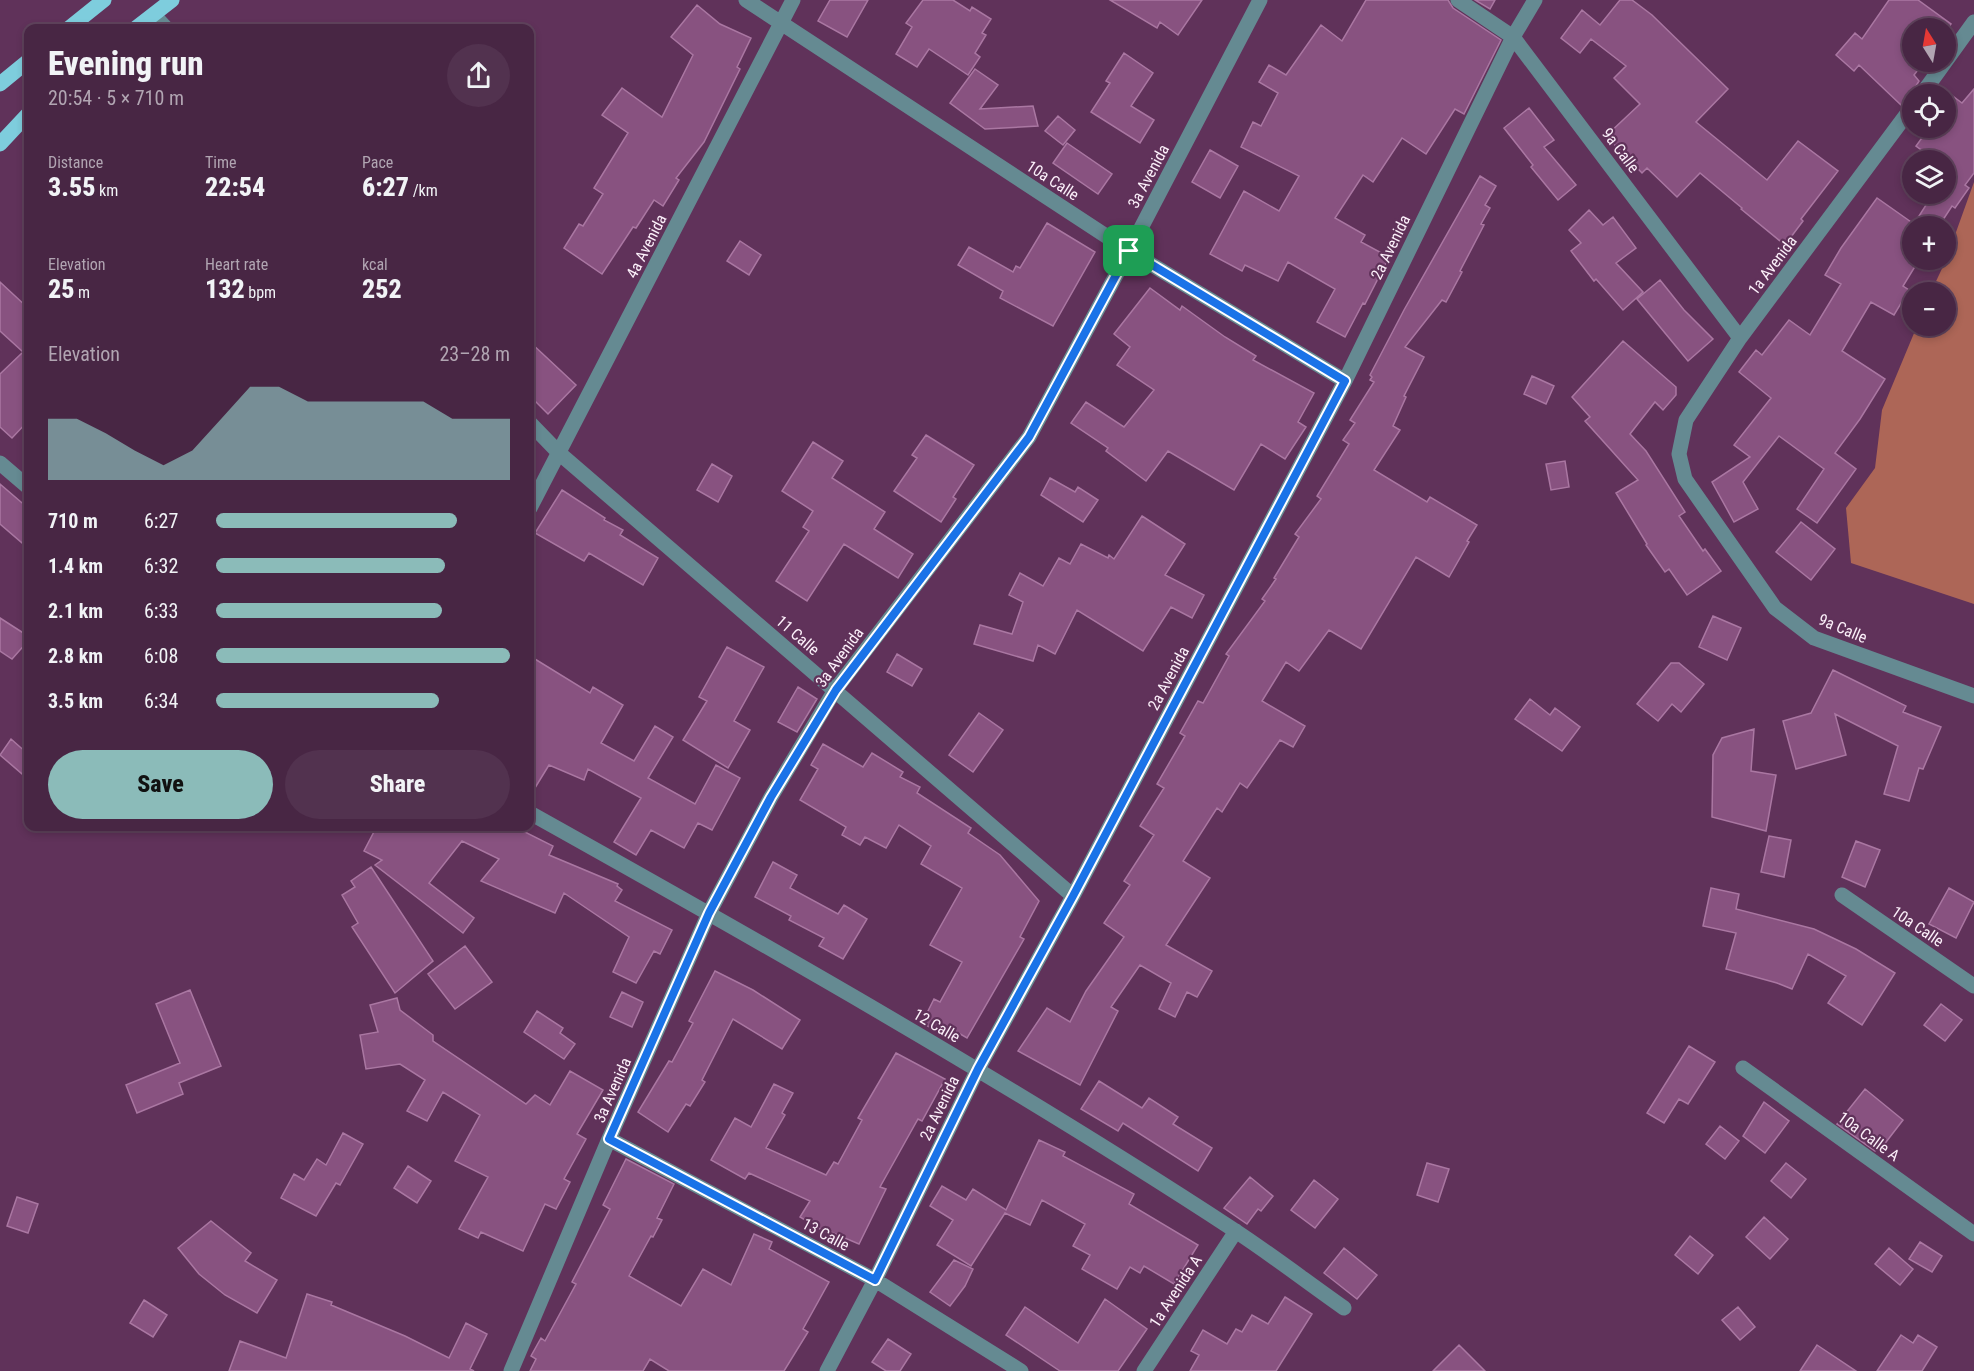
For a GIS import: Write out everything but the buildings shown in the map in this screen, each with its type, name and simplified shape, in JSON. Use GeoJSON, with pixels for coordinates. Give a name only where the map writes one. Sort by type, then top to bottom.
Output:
{"type":"FeatureCollection","features":[{"type":"Feature","properties":{"kind":"main road"},"geometry":{"type":"LineString","coordinates":[[74,24],[104,0]]}},
{"type":"Feature","properties":{"kind":"main road"},"geometry":{"type":"LineString","coordinates":[[142,24],[172,0]]}},
{"type":"Feature","properties":{"kind":"main road"},"geometry":{"type":"LineString","coordinates":[[0,84],[24,64]]}},
{"type":"Feature","properties":{"kind":"main road"},"geometry":{"type":"LineString","coordinates":[[0,144],[24,118]]}},
{"type":"Feature","properties":{"kind":"street","name":"10a Calle"},"geometry":{"type":"LineString","coordinates":[[746,0],[1129,251],[1345,381]]}},
{"type":"Feature","properties":{"kind":"street","name":"4a Avenida"},"geometry":{"type":"LineString","coordinates":[[534,500],[793,0]]}},
{"type":"Feature","properties":{"kind":"street","name":"3a Avenida"},"geometry":{"type":"LineString","coordinates":[[511,1371],[609,1139],[709,913],[771,797],[836,690],[1029,437],[1260,0]]}},
{"type":"Feature","properties":{"kind":"street","name":"9a Calle"},"geometry":{"type":"LineString","coordinates":[[1458,0],[1513,37],[1740,338]]}},
{"type":"Feature","properties":{"kind":"street","name":"2a Avenida"},"geometry":{"type":"LineString","coordinates":[[826,1371],[875,1280],[978,1069],[1073,896],[1345,381],[1513,37],[1535,0]]}},
{"type":"Feature","properties":{"kind":"street"},"geometry":{"type":"LineString","coordinates":[[154,15],[162,24]]}},
{"type":"Feature","properties":{"kind":"street"},"geometry":{"type":"LineString","coordinates":[[1929,84],[1974,22]]}},
{"type":"Feature","properties":{"kind":"street","name":"1a Avenida"},"geometry":{"type":"LineString","coordinates":[[1679,454],[1686,420],[1740,338],[1902,120]]}},
{"type":"Feature","properties":{"kind":"street","name":"11 Calle"},"geometry":{"type":"LineString","coordinates":[[534,427],[559,453],[1073,896]]}},
{"type":"Feature","properties":{"kind":"street","name":"9a Calle"},"geometry":{"type":"LineString","coordinates":[[1679,454],[1685,479],[1775,608],[1814,638],[1974,696]]}},
{"type":"Feature","properties":{"kind":"street"},"geometry":{"type":"LineString","coordinates":[[0,463],[24,484]]}},
{"type":"Feature","properties":{"kind":"street","name":"12 Calle"},"geometry":{"type":"LineString","coordinates":[[534,815],[709,913],[978,1069],[1236,1231],[1344,1308]]}},
{"type":"Feature","properties":{"kind":"street","name":"10a Calle"},"geometry":{"type":"LineString","coordinates":[[1842,895],[1974,986]]}},
{"type":"Feature","properties":{"kind":"street","name":"10a Calle A"},"geometry":{"type":"LineString","coordinates":[[1743,1068],[1974,1234]]}},
{"type":"Feature","properties":{"kind":"street","name":"13 Calle"},"geometry":{"type":"LineString","coordinates":[[609,1139],[875,1280],[1021,1371]]}},
{"type":"Feature","properties":{"kind":"street","name":"1a Avenida A"},"geometry":{"type":"LineString","coordinates":[[1144,1371],[1236,1231]]}},
{"type":"Feature","properties":{"kind":"shaded area"},"geometry":{"type":"Polygon","coordinates":[[[1974,182],[1974,604],[1851,563],[1846,508],[1875,468],[1882,410],[1913,336],[1956,336],[1956,282],[1936,282],[1941,270],[1956,270],[1956,232],[1974,182]]]}},
{"type":"Feature","properties":{"kind":"route"},"geometry":{"type":"LineString","coordinates":[[1129,251],[1345,381],[1073,896],[978,1069],[875,1280],[609,1139],[709,913],[771,797],[836,690],[1029,437],[1129,251]]}}]}
